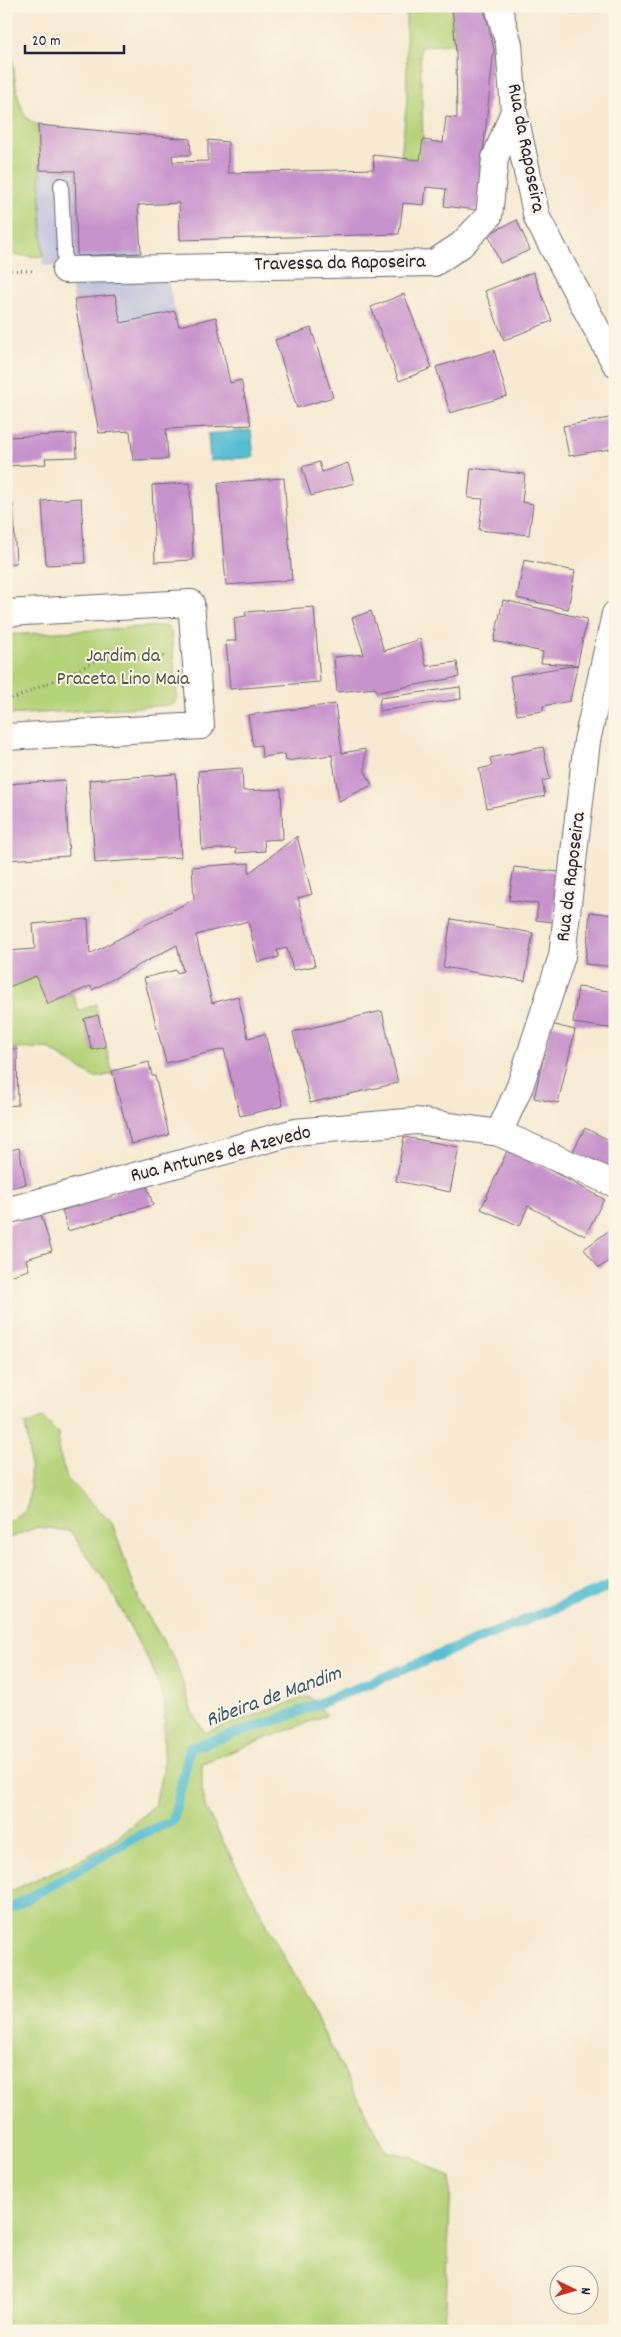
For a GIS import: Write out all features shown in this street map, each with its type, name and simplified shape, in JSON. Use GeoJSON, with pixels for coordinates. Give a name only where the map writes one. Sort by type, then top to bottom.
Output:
{"type":"FeatureCollection","features":[{"type":"Feature","properties":{"kind":"street","name":"Rua da Raposeira"},"geometry":{"type":"LineString","coordinates":[[498,6],[509,44],[514,110],[537,218],[615,363]]}},
{"type":"Feature","properties":{"kind":"street","name":"Travessa da Raposeira"},"geometry":{"type":"LineString","coordinates":[[65,270],[434,262],[461,245],[489,216],[495,158],[514,110]]}},
{"type":"Feature","properties":{"kind":"street"},"geometry":{"type":"LineString","coordinates":[[6,613],[191,603],[201,726],[6,737]]}},
{"type":"Feature","properties":{"kind":"street","name":"Rua da Raposeira"},"geometry":{"type":"LineString","coordinates":[[499,1133],[520,1086],[562,956],[587,741],[615,614]]}},
{"type":"Feature","properties":{"kind":"street","name":"Rua Antunes de Azevedo"},"geometry":{"type":"LineString","coordinates":[[6,1210],[294,1132],[417,1122],[499,1133],[615,1184]]}},
{"type":"Feature","properties":{"kind":"lane"},"geometry":{"type":"LineString","coordinates":[[61,185],[65,270]]}},
{"type":"Feature","properties":{"kind":"path"},"geometry":{"type":"LineString","coordinates":[[6,698],[14,698],[101,659],[173,655]]}},
{"type":"Feature","properties":{"kind":"shaded area"},"geometry":{"type":"Polygon","coordinates":[[[38,125],[135,135],[142,265],[43,266],[38,125]]]}},
{"type":"Feature","properties":{"kind":"shaded area"},"geometry":{"type":"Polygon","coordinates":[[[166,272],[202,427],[99,433],[69,273],[166,272]]]}},
{"type":"Feature","properties":{"kind":"green space"},"geometry":{"type":"Polygon","coordinates":[[[6,6],[12,6],[14,65],[19,98],[28,119],[38,125],[43,257],[14,255],[6,248],[6,6]]]}},
{"type":"Feature","properties":{"kind":"green space"},"geometry":{"type":"Polygon","coordinates":[[[406,6],[452,6],[455,43],[420,47],[423,140],[420,160],[401,158],[407,99],[406,6]]]}},
{"type":"Feature","properties":{"kind":"green space","name":"Jardim da Praceta Lino Maia"},"geometry":{"type":"Polygon","coordinates":[[[168,627],[171,632],[177,697],[173,705],[6,715],[6,635],[168,627]]]}},
{"type":"Feature","properties":{"kind":"green space"},"geometry":{"type":"Polygon","coordinates":[[[36,976],[48,1004],[73,994],[79,1011],[96,1004],[98,1015],[84,1019],[92,1050],[106,1047],[113,1074],[95,1078],[47,1048],[6,1049],[6,988],[36,976]]]}},
{"type":"Feature","properties":{"kind":"green space"},"geometry":{"type":"Polygon","coordinates":[[[43,1418],[59,1434],[58,1449],[67,1479],[112,1523],[140,1603],[175,1660],[192,1712],[205,1733],[309,1696],[327,1715],[202,1763],[202,1794],[206,1809],[386,2151],[413,2157],[451,2178],[445,2331],[6,2331],[6,1893],[86,1857],[117,1838],[155,1805],[163,1768],[165,1704],[155,1674],[108,1585],[70,1531],[38,1527],[6,1539],[6,1523],[27,1510],[29,1499],[30,1467],[25,1424],[43,1418]]]}},
{"type":"Feature","properties":{"kind":"water"},"geometry":{"type":"Polygon","coordinates":[[[251,430],[254,457],[210,461],[208,434],[251,430]]]}},
{"type":"Feature","properties":{"kind":"building"},"geometry":{"type":"Polygon","coordinates":[[[452,6],[483,6],[494,49],[477,210],[444,206],[446,189],[426,187],[424,205],[403,203],[399,234],[180,240],[179,203],[138,205],[141,253],[77,256],[75,171],[40,170],[38,125],[190,139],[191,155],[172,155],[173,162],[208,161],[208,140],[228,142],[228,173],[374,169],[373,155],[420,160],[423,140],[443,143],[446,117],[457,118],[456,53],[452,6]]]}},
{"type":"Feature","properties":{"kind":"building"},"geometry":{"type":"Polygon","coordinates":[[[517,220],[530,250],[500,263],[488,234],[517,220]]]}},
{"type":"Feature","properties":{"kind":"building"},"geometry":{"type":"Polygon","coordinates":[[[533,272],[552,321],[504,340],[485,291],[533,272]]]}},
{"type":"Feature","properties":{"kind":"building"},"geometry":{"type":"Polygon","coordinates":[[[404,294],[432,368],[399,381],[371,307],[404,294]]]}},
{"type":"Feature","properties":{"kind":"building"},"geometry":{"type":"Polygon","coordinates":[[[115,295],[121,323],[175,311],[179,326],[216,317],[230,383],[241,380],[251,425],[166,429],[168,459],[133,460],[130,431],[99,433],[74,299],[115,295]]]}},
{"type":"Feature","properties":{"kind":"building"},"geometry":{"type":"Polygon","coordinates":[[[311,328],[333,397],[297,408],[275,340],[311,328]]]}},
{"type":"Feature","properties":{"kind":"building"},"geometry":{"type":"Polygon","coordinates":[[[494,350],[507,396],[450,413],[436,367],[494,350]]]}},
{"type":"Feature","properties":{"kind":"building"},"geometry":{"type":"Polygon","coordinates":[[[615,417],[615,448],[569,456],[563,426],[615,417]]]}},
{"type":"Feature","properties":{"kind":"building"},"geometry":{"type":"Polygon","coordinates":[[[76,434],[77,457],[45,458],[46,464],[6,466],[6,437],[76,434]]]}},
{"type":"Feature","properties":{"kind":"building"},"geometry":{"type":"Polygon","coordinates":[[[319,462],[322,472],[348,463],[354,483],[311,496],[302,467],[319,462]]]}},
{"type":"Feature","properties":{"kind":"building"},"geometry":{"type":"Polygon","coordinates":[[[471,468],[525,474],[522,502],[533,504],[529,535],[479,530],[483,499],[468,498],[471,468]]]}},
{"type":"Feature","properties":{"kind":"building"},"geometry":{"type":"Polygon","coordinates":[[[284,478],[292,580],[226,585],[218,483],[284,478]]]}},
{"type":"Feature","properties":{"kind":"building"},"geometry":{"type":"Polygon","coordinates":[[[190,483],[193,560],[155,562],[152,485],[190,483]]]}},
{"type":"Feature","properties":{"kind":"building"},"geometry":{"type":"Polygon","coordinates":[[[81,498],[85,563],[46,565],[42,501],[81,498]]]}},
{"type":"Feature","properties":{"kind":"building"},"geometry":{"type":"Polygon","coordinates":[[[13,504],[16,563],[6,564],[6,505],[13,504]]]}},
{"type":"Feature","properties":{"kind":"building"},"geometry":{"type":"Polygon","coordinates":[[[524,560],[575,571],[568,609],[517,598],[524,560]]]}},
{"type":"Feature","properties":{"kind":"building"},"geometry":{"type":"Polygon","coordinates":[[[503,600],[587,619],[570,701],[543,706],[543,711],[517,715],[510,676],[577,665],[541,663],[543,652],[494,641],[503,600]]]}},
{"type":"Feature","properties":{"kind":"building"},"geometry":{"type":"Polygon","coordinates":[[[314,607],[320,682],[230,689],[226,641],[236,641],[234,618],[246,616],[245,612],[314,607]]]}},
{"type":"Feature","properties":{"kind":"building"},"geometry":{"type":"Polygon","coordinates":[[[371,611],[384,651],[420,639],[426,666],[457,662],[459,677],[378,692],[375,688],[337,692],[334,657],[364,654],[352,618],[371,611]]]}},
{"type":"Feature","properties":{"kind":"building"},"geometry":{"type":"Polygon","coordinates":[[[460,687],[461,699],[379,711],[380,698],[460,687]]]}},
{"type":"Feature","properties":{"kind":"building"},"geometry":{"type":"Polygon","coordinates":[[[335,704],[342,753],[365,749],[365,771],[372,785],[339,801],[332,755],[286,761],[285,754],[262,757],[261,745],[253,746],[248,715],[335,704]]]}},
{"type":"Feature","properties":{"kind":"building"},"geometry":{"type":"Polygon","coordinates":[[[543,747],[550,779],[542,781],[545,796],[487,808],[479,769],[492,766],[490,758],[543,747]]]}},
{"type":"Feature","properties":{"kind":"building"},"geometry":{"type":"Polygon","coordinates":[[[242,768],[243,791],[281,789],[283,839],[264,840],[265,851],[236,853],[236,848],[202,850],[198,771],[242,768]]]}},
{"type":"Feature","properties":{"kind":"building"},"geometry":{"type":"Polygon","coordinates":[[[176,774],[181,857],[95,863],[89,780],[176,774]]]}},
{"type":"Feature","properties":{"kind":"building"},"geometry":{"type":"Polygon","coordinates":[[[65,780],[69,856],[6,860],[6,784],[65,780]]]}},
{"type":"Feature","properties":{"kind":"building"},"geometry":{"type":"Polygon","coordinates":[[[297,836],[312,894],[298,898],[315,966],[293,970],[287,948],[277,950],[279,957],[258,962],[248,921],[196,935],[212,1003],[238,996],[248,1038],[265,1034],[283,1106],[240,1116],[224,1049],[166,1063],[144,978],[176,970],[177,973],[183,971],[177,945],[92,990],[91,986],[48,1004],[36,976],[6,988],[6,951],[35,949],[33,924],[88,919],[90,954],[194,899],[192,867],[249,863],[249,873],[297,836]]]}},
{"type":"Feature","properties":{"kind":"building"},"geometry":{"type":"Polygon","coordinates":[[[514,867],[559,872],[553,922],[536,920],[538,904],[509,900],[514,867]]]}},
{"type":"Feature","properties":{"kind":"building"},"geometry":{"type":"Polygon","coordinates":[[[590,912],[615,915],[615,967],[585,964],[590,912]]]}},
{"type":"Feature","properties":{"kind":"building"},"geometry":{"type":"Polygon","coordinates":[[[451,919],[533,933],[525,981],[443,967],[451,919]]]}},
{"type":"Feature","properties":{"kind":"building"},"geometry":{"type":"Polygon","coordinates":[[[578,987],[615,992],[615,1029],[573,1023],[578,987]]]}},
{"type":"Feature","properties":{"kind":"building"},"geometry":{"type":"Polygon","coordinates":[[[382,1011],[398,1083],[310,1103],[293,1032],[382,1011]]]}},
{"type":"Feature","properties":{"kind":"building"},"geometry":{"type":"Polygon","coordinates":[[[98,1015],[106,1047],[92,1050],[84,1019],[98,1015]]]}},
{"type":"Feature","properties":{"kind":"building"},"geometry":{"type":"Polygon","coordinates":[[[551,1024],[575,1030],[558,1103],[534,1098],[551,1024]]]}},
{"type":"Feature","properties":{"kind":"building"},"geometry":{"type":"Polygon","coordinates":[[[6,1049],[17,1049],[18,1105],[6,1106],[6,1049]]]}},
{"type":"Feature","properties":{"kind":"building"},"geometry":{"type":"Polygon","coordinates":[[[149,1062],[152,1076],[155,1076],[169,1135],[131,1144],[112,1071],[149,1062]]]}},
{"type":"Feature","properties":{"kind":"building"},"geometry":{"type":"Polygon","coordinates":[[[585,1128],[615,1143],[615,1158],[609,1169],[573,1151],[585,1128]]]}},
{"type":"Feature","properties":{"kind":"building"},"geometry":{"type":"Polygon","coordinates":[[[404,1137],[459,1147],[450,1192],[396,1181],[404,1137]]]}},
{"type":"Feature","properties":{"kind":"building"},"geometry":{"type":"Polygon","coordinates":[[[19,1148],[26,1184],[6,1189],[6,1151],[19,1148]]]}},
{"type":"Feature","properties":{"kind":"building"},"geometry":{"type":"Polygon","coordinates":[[[507,1151],[546,1168],[604,1199],[585,1236],[528,1206],[520,1226],[481,1209],[507,1151]]]}},
{"type":"Feature","properties":{"kind":"building"},"geometry":{"type":"Polygon","coordinates":[[[146,1183],[153,1205],[68,1231],[62,1210],[146,1183]]]}},
{"type":"Feature","properties":{"kind":"building"},"geometry":{"type":"Polygon","coordinates":[[[41,1214],[52,1251],[26,1259],[29,1270],[6,1277],[6,1225],[41,1214]]]}},
{"type":"Feature","properties":{"kind":"building"},"geometry":{"type":"Polygon","coordinates":[[[615,1226],[615,1257],[599,1268],[584,1249],[615,1226]]]}},
{"type":"Feature","properties":{"kind":"waterway","name":"Ribeira de Mandim"},"geometry":{"type":"LineString","coordinates":[[6,1911],[139,1835],[173,1821],[190,1748],[283,1718],[615,1584]]}}]}
